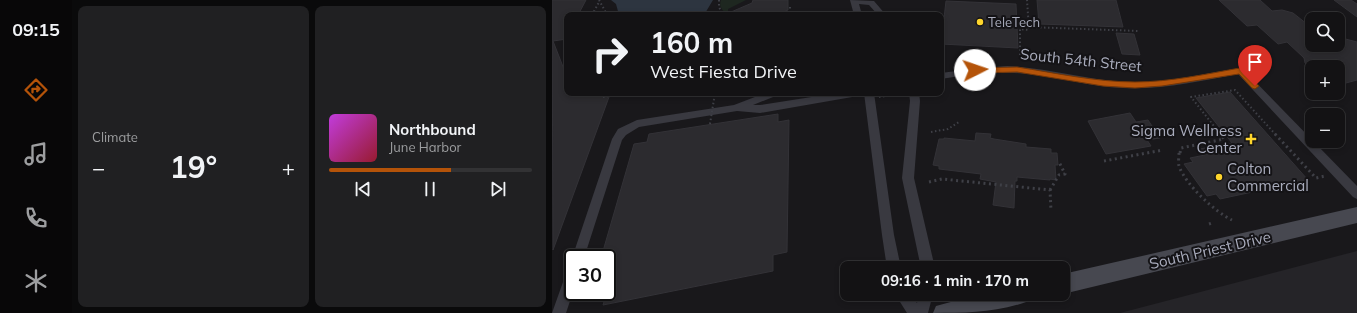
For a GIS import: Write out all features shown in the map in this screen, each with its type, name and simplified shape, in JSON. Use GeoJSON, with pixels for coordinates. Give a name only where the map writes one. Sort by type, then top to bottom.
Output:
{"type":"FeatureCollection","features":[{"type":"Feature","properties":{"kind":"main road","name":"South Priest Drive"},"geometry":{"type":"LineString","coordinates":[[1070,282],[1357,215]]}},
{"type":"Feature","properties":{"kind":"main road"},"geometry":{"type":"LineString","coordinates":[[943,313],[993,301]]}},
{"type":"Feature","properties":{"kind":"street"},"geometry":{"type":"LineString","coordinates":[[878,0],[884,12]]}},
{"type":"Feature","properties":{"kind":"street"},"geometry":{"type":"LineString","coordinates":[[857,12],[855,1],[868,1],[879,12]]}},
{"type":"Feature","properties":{"kind":"street","name":"South 54th Street"},"geometry":{"type":"LineString","coordinates":[[944,75],[975,70],[1006,69],[1038,72],[1103,83],[1146,85],[1240,71],[1357,194]]}},
{"type":"Feature","properties":{"kind":"street"},"geometry":{"type":"LineString","coordinates":[[735,108],[767,96]]}},
{"type":"Feature","properties":{"kind":"street"},"geometry":{"type":"LineString","coordinates":[[581,249],[617,139],[622,132],[629,127],[644,122],[735,108],[760,109],[840,96]]}},
{"type":"Feature","properties":{"kind":"street"},"geometry":{"type":"LineString","coordinates":[[873,96],[883,205],[893,261]]}},
{"type":"Feature","properties":{"kind":"street"},"geometry":{"type":"LineString","coordinates":[[915,96],[916,101],[908,178],[926,261]]}},
{"type":"Feature","properties":{"kind":"street"},"geometry":{"type":"LineString","coordinates":[[559,313],[564,298]]}},
{"type":"Feature","properties":{"kind":"street"},"geometry":{"type":"LineString","coordinates":[[907,301],[915,313]]}},
{"type":"Feature","properties":{"kind":"street"},"geometry":{"type":"LineString","coordinates":[[921,313],[924,301]]}},
{"type":"Feature","properties":{"kind":"path"},"geometry":{"type":"LineString","coordinates":[[720,0],[719,6],[722,12]]}},
{"type":"Feature","properties":{"kind":"path"},"geometry":{"type":"LineString","coordinates":[[1020,59],[1020,29],[1029,30],[1027,0]]}},
{"type":"Feature","properties":{"kind":"path"},"geometry":{"type":"LineString","coordinates":[[594,12],[599,1]]}},
{"type":"Feature","properties":{"kind":"path"},"geometry":{"type":"LineString","coordinates":[[599,1],[605,12]]}},
{"type":"Feature","properties":{"kind":"path"},"geometry":{"type":"LineString","coordinates":[[790,7],[790,12]]}},
{"type":"Feature","properties":{"kind":"path"},"geometry":{"type":"LineString","coordinates":[[1028,27],[1139,31]]}},
{"type":"Feature","properties":{"kind":"path"},"geometry":{"type":"LineString","coordinates":[[1232,220],[1227,220],[1216,211],[1192,185],[1179,165],[1179,153],[1181,148],[1224,139],[1191,97],[1235,90],[1316,178],[1326,176]]}},
{"type":"Feature","properties":{"kind":"path"},"geometry":{"type":"LineString","coordinates":[[603,97],[608,96]]}},
{"type":"Feature","properties":{"kind":"path"},"geometry":{"type":"LineString","coordinates":[[710,124],[715,96]]}},
{"type":"Feature","properties":{"kind":"path"},"geometry":{"type":"LineString","coordinates":[[931,132],[948,128],[959,122]]}},
{"type":"Feature","properties":{"kind":"path"},"geometry":{"type":"LineString","coordinates":[[1104,161],[1163,150]]}},
{"type":"Feature","properties":{"kind":"path"},"geometry":{"type":"LineString","coordinates":[[1051,211],[1050,190],[1059,175],[1064,174],[1059,162]]}},
{"type":"Feature","properties":{"kind":"path"},"geometry":{"type":"LineString","coordinates":[[929,182],[942,178],[1050,190]]}},
{"type":"Feature","properties":{"kind":"shaded area"},"geometry":{"type":"Polygon","coordinates":[[[611,0],[713,0],[706,12],[618,12],[616,4],[611,0]]]}},
{"type":"Feature","properties":{"kind":"shaded area"},"geometry":{"type":"Polygon","coordinates":[[[721,0],[746,0],[728,9],[728,12],[724,12],[720,4],[721,0]]]}},
{"type":"Feature","properties":{"kind":"shaded area"},"geometry":{"type":"Polygon","coordinates":[[[1357,251],[1357,313],[1120,313],[1357,251]]]}},
{"type":"Feature","properties":{"kind":"building"},"geometry":{"type":"Polygon","coordinates":[[[552,0],[586,0],[580,12],[564,12],[564,39],[553,41],[564,69],[564,96],[609,97],[553,250],[552,0]]]}},
{"type":"Feature","properties":{"kind":"building"},"geometry":{"type":"Polygon","coordinates":[[[753,0],[788,0],[788,10],[783,12],[731,12],[752,3],[753,0]]]}},
{"type":"Feature","properties":{"kind":"building"},"geometry":{"type":"Polygon","coordinates":[[[1037,0],[1116,0],[1123,27],[1039,24],[1037,0]]]}},
{"type":"Feature","properties":{"kind":"building"},"geometry":{"type":"Polygon","coordinates":[[[1219,0],[1260,0],[1272,11],[1282,10],[1293,13],[1305,22],[1305,52],[1345,52],[1345,39],[1357,42],[1357,80],[1345,83],[1345,60],[1305,60],[1305,63],[1304,58],[1287,42],[1278,44],[1257,25],[1247,26],[1219,0]]]}},
{"type":"Feature","properties":{"kind":"building"},"geometry":{"type":"Polygon","coordinates":[[[1334,0],[1351,0],[1357,4],[1357,17],[1334,0]]]}},
{"type":"Feature","properties":{"kind":"building","name":"TeleTech"},"geometry":{"type":"Polygon","coordinates":[[[946,1],[1016,4],[1018,48],[944,44],[944,18],[946,1]]]}},
{"type":"Feature","properties":{"kind":"building"},"geometry":{"type":"Polygon","coordinates":[[[1116,33],[1134,34],[1140,55],[1122,54],[1116,33]]]}},
{"type":"Feature","properties":{"kind":"building"},"geometry":{"type":"Polygon","coordinates":[[[1230,92],[1308,180],[1220,199],[1216,194],[1207,196],[1184,164],[1193,162],[1190,158],[1205,155],[1200,149],[1232,143],[1196,98],[1230,92]]]}},
{"type":"Feature","properties":{"kind":"building"},"geometry":{"type":"Polygon","coordinates":[[[1130,113],[1136,122],[1148,120],[1160,138],[1147,140],[1151,146],[1106,154],[1088,121],[1130,113]]]}},
{"type":"Feature","properties":{"kind":"building"},"geometry":{"type":"Polygon","coordinates":[[[778,114],[778,122],[789,120],[787,252],[773,255],[773,271],[603,305],[604,301],[616,301],[616,249],[604,249],[634,144],[647,142],[649,134],[778,114]]]}},
{"type":"Feature","properties":{"kind":"building"},"geometry":{"type":"Polygon","coordinates":[[[976,133],[991,134],[990,138],[1026,144],[1026,147],[1051,149],[1051,153],[1057,153],[1058,165],[1055,165],[1056,180],[1017,177],[1017,181],[1015,181],[1014,208],[993,205],[996,182],[980,179],[981,174],[939,169],[939,166],[933,165],[939,139],[944,138],[975,141],[976,133]]]}},
{"type":"Feature","properties":{"kind":"place","name":"TeleTech"},"geometry":{"type":"Point","coordinates":[980,22]}},
{"type":"Feature","properties":{"kind":"place","name":"Sigma Wellness Center"},"geometry":{"type":"Point","coordinates":[1251,139]}},
{"type":"Feature","properties":{"kind":"place","name":"Colton Commercial"},"geometry":{"type":"Point","coordinates":[1219,177]}},
{"type":"Feature","properties":{"kind":"route"},"geometry":{"type":"LineString","coordinates":[[975,70],[996,69],[1038,72],[1124,85],[1146,85],[1240,71],[1255,86]]}}]}
